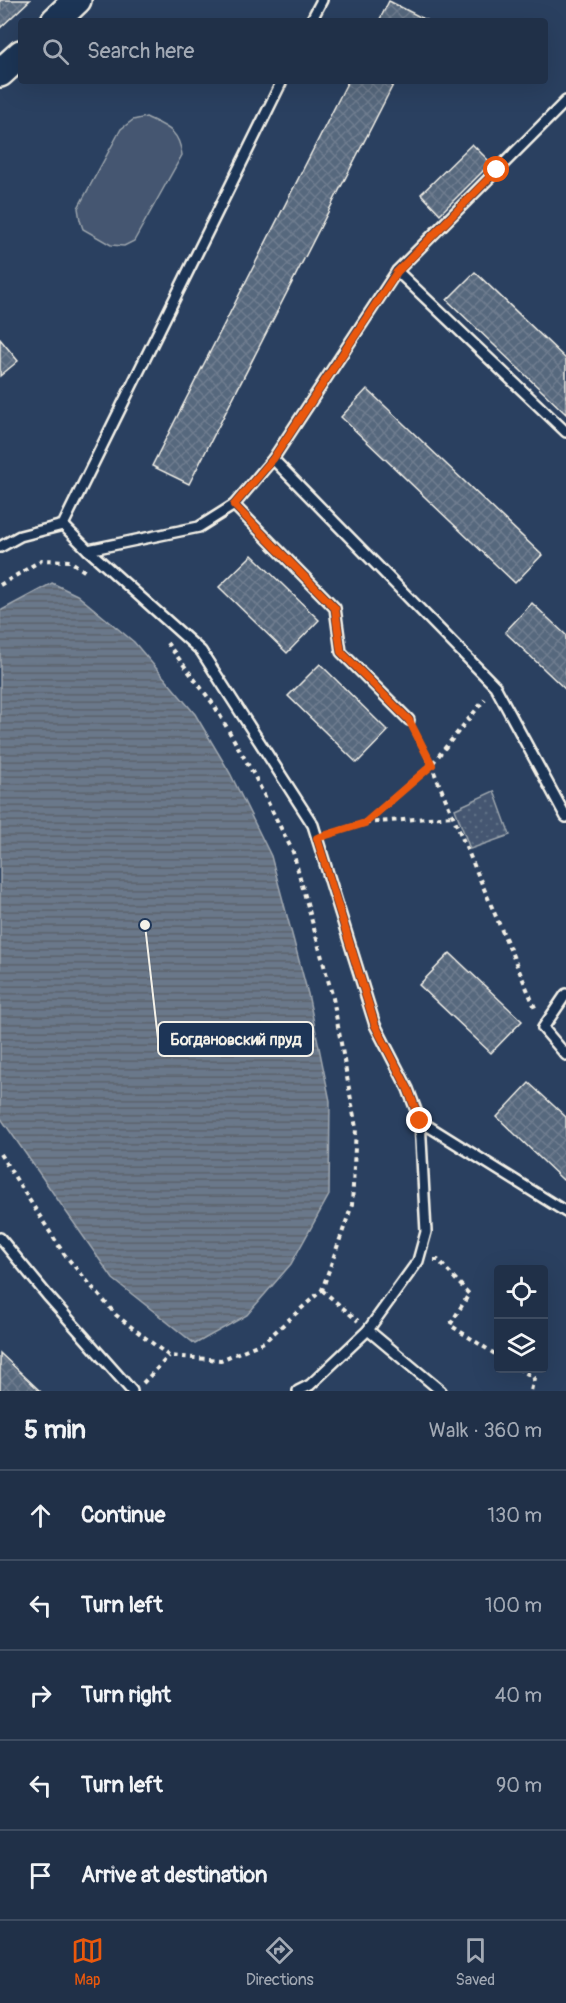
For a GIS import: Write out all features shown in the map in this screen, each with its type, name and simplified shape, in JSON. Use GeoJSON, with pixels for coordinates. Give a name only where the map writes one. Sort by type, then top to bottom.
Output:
{"type":"FeatureCollection","features":[{"type":"Feature","properties":{"kind":"street"},"geometry":{"type":"LineString","coordinates":[[58,18],[77,0]]}},
{"type":"Feature","properties":{"kind":"street"},"geometry":{"type":"LineString","coordinates":[[0,74],[18,57]]}},
{"type":"Feature","properties":{"kind":"lane"},"geometry":{"type":"LineString","coordinates":[[313,18],[322,0]]}},
{"type":"Feature","properties":{"kind":"lane"},"geometry":{"type":"LineString","coordinates":[[0,548],[20,536],[63,525],[281,84]]}},
{"type":"Feature","properties":{"kind":"lane"},"geometry":{"type":"LineString","coordinates":[[88,550],[199,527],[234,505],[273,459],[397,272],[566,101]]}},
{"type":"Feature","properties":{"kind":"lane"},"geometry":{"type":"LineString","coordinates":[[397,272],[566,432]]}},
{"type":"Feature","properties":{"kind":"lane"},"geometry":{"type":"LineString","coordinates":[[273,459],[495,686],[566,817]]}},
{"type":"Feature","properties":{"kind":"lane"},"geometry":{"type":"LineString","coordinates":[[234,505],[335,608],[341,652],[409,720]]}},
{"type":"Feature","properties":{"kind":"lane"},"geometry":{"type":"LineString","coordinates":[[63,525],[201,651],[313,825],[375,1025],[408,1089],[420,1121],[426,1232],[418,1261],[368,1330],[310,1385],[298,1391]]}},
{"type":"Feature","properties":{"kind":"lane"},"geometry":{"type":"LineString","coordinates":[[566,994],[543,1028],[566,1054]]}},
{"type":"Feature","properties":{"kind":"lane"},"geometry":{"type":"LineString","coordinates":[[420,1121],[566,1212]]}},
{"type":"Feature","properties":{"kind":"lane"},"geometry":{"type":"LineString","coordinates":[[0,1238],[132,1391]]}},
{"type":"Feature","properties":{"kind":"lane"},"geometry":{"type":"LineString","coordinates":[[368,1330],[441,1391]]}},
{"type":"Feature","properties":{"kind":"path"},"geometry":{"type":"LineString","coordinates":[[0,585],[42,561],[69,561],[93,577]]}},
{"type":"Feature","properties":{"kind":"path"},"geometry":{"type":"LineString","coordinates":[[0,1154],[64,1254],[116,1315],[169,1356],[221,1360],[264,1342],[322,1290],[352,1205],[356,1128],[333,998],[293,852],[254,774],[214,705],[162,637]]}},
{"type":"Feature","properties":{"kind":"path"},"geometry":{"type":"LineString","coordinates":[[365,823],[432,765],[495,686]]}},
{"type":"Feature","properties":{"kind":"path"},"geometry":{"type":"LineString","coordinates":[[409,720],[432,765],[543,1028]]}},
{"type":"Feature","properties":{"kind":"path"},"geometry":{"type":"LineString","coordinates":[[293,852],[317,838],[365,823],[453,816]]}},
{"type":"Feature","properties":{"kind":"path"},"geometry":{"type":"LineString","coordinates":[[418,1261],[438,1260],[470,1294],[450,1325],[494,1353]]}},
{"type":"Feature","properties":{"kind":"path"},"geometry":{"type":"LineString","coordinates":[[322,1290],[368,1330]]}},
{"type":"Feature","properties":{"kind":"path"},"geometry":{"type":"LineString","coordinates":[[142,1384],[169,1356]]}},
{"type":"Feature","properties":{"kind":"path"},"geometry":{"type":"LineString","coordinates":[[526,1373],[534,1378],[531,1391]]}},
{"type":"Feature","properties":{"kind":"shaded area"},"geometry":{"type":"Polygon","coordinates":[[[146,117],[171,130],[178,140],[182,155],[134,241],[124,246],[111,245],[83,229],[78,208],[121,129],[133,120],[146,117]]]}},
{"type":"Feature","properties":{"kind":"shaded area"},"geometry":{"type":"Polygon","coordinates":[[[52,583],[77,595],[134,642],[195,714],[230,773],[271,856],[308,994],[330,1101],[329,1195],[291,1264],[247,1315],[195,1344],[113,1279],[0,1117],[0,611],[52,583]]]}},
{"type":"Feature","properties":{"kind":"shaded area"},"geometry":{"type":"Polygon","coordinates":[[[494,791],[510,835],[470,849],[455,809],[494,791]]]}},
{"type":"Feature","properties":{"kind":"building"},"geometry":{"type":"Polygon","coordinates":[[[0,0],[30,0],[0,28],[0,0]]]}},
{"type":"Feature","properties":{"kind":"building"},"geometry":{"type":"Polygon","coordinates":[[[389,1],[422,18],[380,18],[389,1]]]}},
{"type":"Feature","properties":{"kind":"building"},"geometry":{"type":"Polygon","coordinates":[[[346,84],[393,84],[189,484],[152,466],[346,84]]]}},
{"type":"Feature","properties":{"kind":"building"},"geometry":{"type":"Polygon","coordinates":[[[472,144],[491,163],[440,214],[421,194],[472,144]]]}},
{"type":"Feature","properties":{"kind":"building"},"geometry":{"type":"Polygon","coordinates":[[[475,272],[566,359],[566,414],[447,300],[475,272]]]}},
{"type":"Feature","properties":{"kind":"building"},"geometry":{"type":"Polygon","coordinates":[[[0,339],[18,361],[0,376],[0,339]]]}},
{"type":"Feature","properties":{"kind":"building"},"geometry":{"type":"Polygon","coordinates":[[[367,389],[542,555],[515,583],[341,417],[367,389]]]}},
{"type":"Feature","properties":{"kind":"building"},"geometry":{"type":"Polygon","coordinates":[[[252,555],[319,620],[287,653],[219,587],[252,555]]]}},
{"type":"Feature","properties":{"kind":"building"},"geometry":{"type":"Polygon","coordinates":[[[532,603],[566,635],[566,690],[505,632],[532,603]]]}},
{"type":"Feature","properties":{"kind":"building"},"geometry":{"type":"Polygon","coordinates":[[[320,664],[388,731],[357,763],[288,696],[320,664]]]}},
{"type":"Feature","properties":{"kind":"building"},"geometry":{"type":"Polygon","coordinates":[[[450,953],[522,1021],[491,1053],[419,985],[450,953]]]}},
{"type":"Feature","properties":{"kind":"building"},"geometry":{"type":"Polygon","coordinates":[[[529,1083],[566,1117],[566,1177],[563,1180],[497,1117],[529,1083]]]}},
{"type":"Feature","properties":{"kind":"building"},"geometry":{"type":"Polygon","coordinates":[[[0,1353],[40,1391],[0,1391],[0,1353]]]}},
{"type":"Feature","properties":{"kind":"place","name":"Богдановский пруд"},"geometry":{"type":"Point","coordinates":[145,925]}},
{"type":"Feature","properties":{"kind":"route"},"geometry":{"type":"LineString","coordinates":[[420,1121],[408,1089],[375,1025],[317,838],[365,823],[432,765],[409,720],[341,652],[335,608],[234,505],[273,459],[397,272],[497,170]]}}]}
